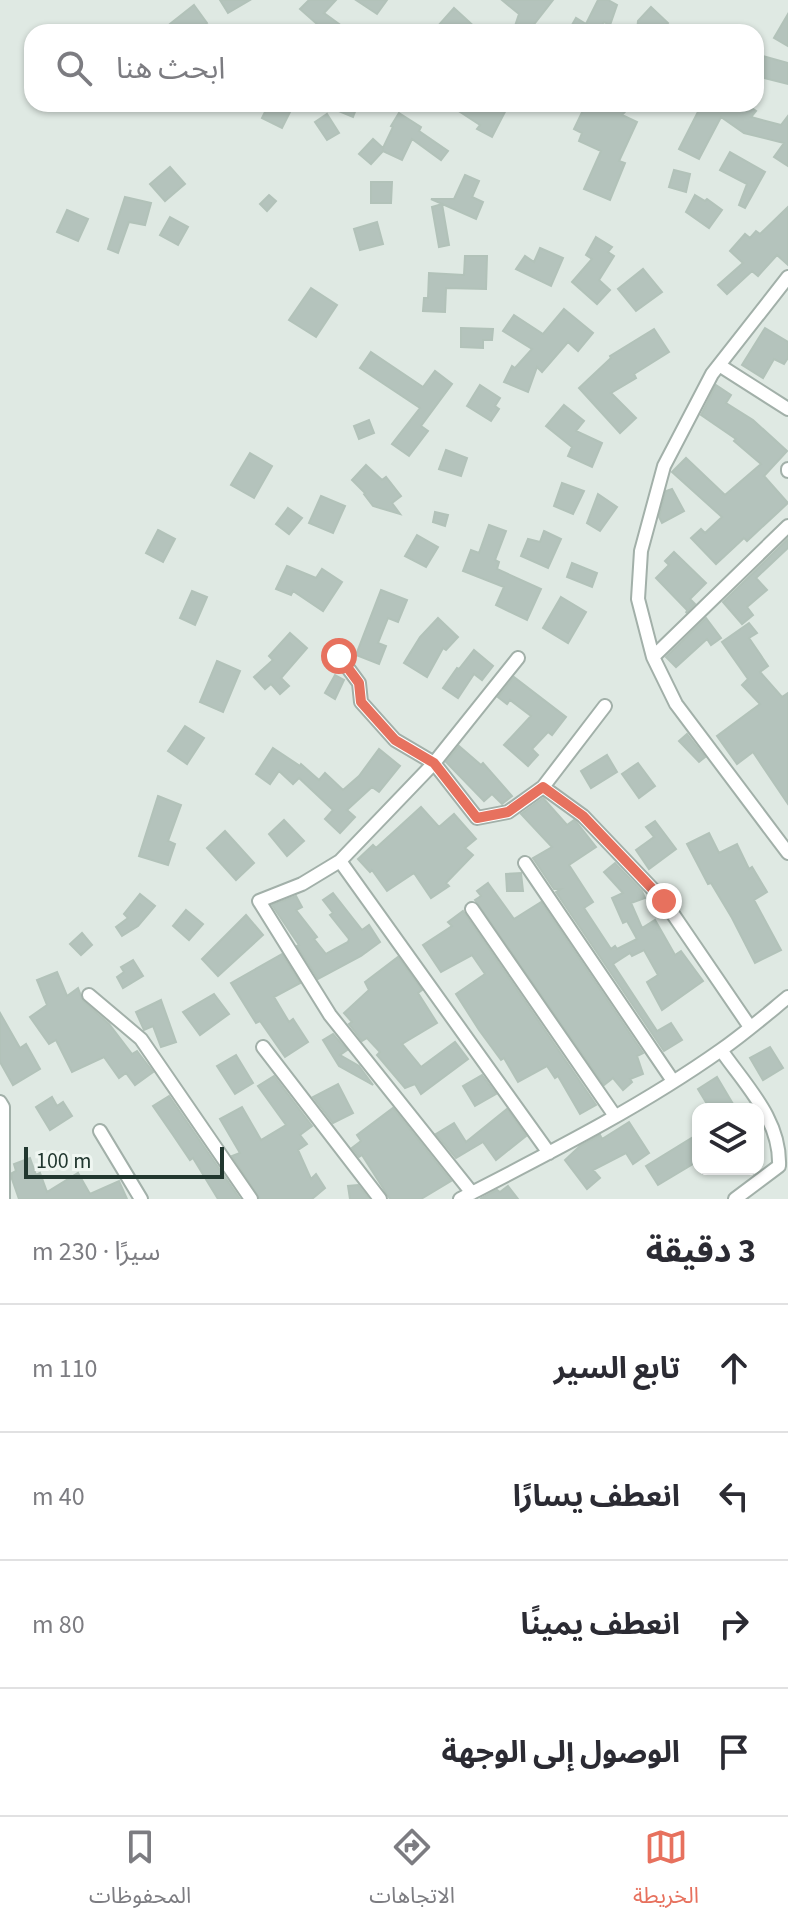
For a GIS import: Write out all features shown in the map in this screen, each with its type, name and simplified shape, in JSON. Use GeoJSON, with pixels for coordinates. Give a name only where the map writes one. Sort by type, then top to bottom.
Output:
{"type":"FeatureCollection","features":[{"type":"Feature","properties":{"kind":"street"},"geometry":{"type":"LineString","coordinates":[[788,277],[719,365],[664,466],[641,551],[638,599],[653,657],[676,704],[788,853]]}},
{"type":"Feature","properties":{"kind":"street"},"geometry":{"type":"LineString","coordinates":[[719,365],[788,409]]}},
{"type":"Feature","properties":{"kind":"street"},"geometry":{"type":"LineString","coordinates":[[653,657],[788,526]]}},
{"type":"Feature","properties":{"kind":"street"},"geometry":{"type":"LineString","coordinates":[[339,656],[359,683],[361,702],[395,740],[434,763],[477,818],[508,812],[543,787],[605,706]]}},
{"type":"Feature","properties":{"kind":"street"},"geometry":{"type":"LineString","coordinates":[[518,658],[434,763],[340,861],[302,884],[259,901],[330,1015],[466,1196],[549,1153],[673,1081],[721,1050],[788,997]]}},
{"type":"Feature","properties":{"kind":"street"},"geometry":{"type":"LineString","coordinates":[[543,787],[583,816],[664,901],[750,1027]]}},
{"type":"Feature","properties":{"kind":"street"},"geometry":{"type":"LineString","coordinates":[[340,861],[549,1153]]}},
{"type":"Feature","properties":{"kind":"street"},"geometry":{"type":"LineString","coordinates":[[525,863],[673,1081]]}},
{"type":"Feature","properties":{"kind":"street"},"geometry":{"type":"LineString","coordinates":[[472,909],[615,1116]]}},
{"type":"Feature","properties":{"kind":"street"},"geometry":{"type":"LineString","coordinates":[[89,995],[141,1039],[251,1199]]}},
{"type":"Feature","properties":{"kind":"street"},"geometry":{"type":"LineString","coordinates":[[263,1047],[380,1199]]}},
{"type":"Feature","properties":{"kind":"street"},"geometry":{"type":"LineString","coordinates":[[721,1050],[773,1123],[784,1171],[735,1199]]}},
{"type":"Feature","properties":{"kind":"street"},"geometry":{"type":"LineString","coordinates":[[0,1102],[3,1107],[3,1199]]}},
{"type":"Feature","properties":{"kind":"street"},"geometry":{"type":"LineString","coordinates":[[100,1131],[141,1199]]}},
{"type":"Feature","properties":{"kind":"building"},"geometry":{"type":"Polygon","coordinates":[[[220,0],[250,0],[228,13],[220,0]]]}},
{"type":"Feature","properties":{"kind":"building"},"geometry":{"type":"Polygon","coordinates":[[[309,0],[336,0],[324,13],[339,24],[317,24],[300,9],[309,0]]]}},
{"type":"Feature","properties":{"kind":"building"},"geometry":{"type":"Polygon","coordinates":[[[356,0],[387,0],[377,14],[356,0]]]}},
{"type":"Feature","properties":{"kind":"building"},"geometry":{"type":"Polygon","coordinates":[[[502,0],[553,0],[534,24],[516,24],[519,14],[502,0]]]}},
{"type":"Feature","properties":{"kind":"building"},"geometry":{"type":"Polygon","coordinates":[[[598,0],[608,0],[617,5],[610,24],[586,24],[598,0]]]}},
{"type":"Feature","properties":{"kind":"building"},"geometry":{"type":"Polygon","coordinates":[[[194,5],[207,23],[206,24],[170,24],[194,5]]]}},
{"type":"Feature","properties":{"kind":"building"},"geometry":{"type":"Polygon","coordinates":[[[651,7],[668,23],[638,24],[651,7]]]}},
{"type":"Feature","properties":{"kind":"building"},"geometry":{"type":"Polygon","coordinates":[[[454,8],[471,24],[440,24],[454,8]]]}},
{"type":"Feature","properties":{"kind":"building"},"geometry":{"type":"Polygon","coordinates":[[[788,14],[788,46],[774,38],[788,14]]]}},
{"type":"Feature","properties":{"kind":"building"},"geometry":{"type":"Polygon","coordinates":[[[576,18],[586,24],[573,24],[576,18]]]}},
{"type":"Feature","properties":{"kind":"building"},"geometry":{"type":"Polygon","coordinates":[[[764,56],[788,63],[788,84],[764,78],[764,56]]]}},
{"type":"Feature","properties":{"kind":"building"},"geometry":{"type":"Polygon","coordinates":[[[265,112],[290,112],[282,128],[262,118],[265,112]]]}},
{"type":"Feature","properties":{"kind":"building"},"geometry":{"type":"Polygon","coordinates":[[[460,112],[505,112],[492,137],[477,129],[480,125],[460,112]]]}},
{"type":"Feature","properties":{"kind":"building"},"geometry":{"type":"Polygon","coordinates":[[[582,112],[625,112],[622,115],[637,122],[619,161],[625,163],[610,200],[584,189],[601,151],[579,141],[582,133],[574,129],[582,112]]]}},
{"type":"Feature","properties":{"kind":"building"},"geometry":{"type":"Polygon","coordinates":[[[698,112],[755,112],[751,117],[781,125],[788,116],[788,166],[774,157],[784,143],[744,133],[721,117],[699,159],[679,149],[698,112]]]}},
{"type":"Feature","properties":{"kind":"building"},"geometry":{"type":"Polygon","coordinates":[[[399,113],[421,127],[419,131],[448,151],[441,160],[412,139],[402,160],[383,151],[371,164],[359,154],[373,139],[383,148],[399,113]]]}},
{"type":"Feature","properties":{"kind":"building"},"geometry":{"type":"Polygon","coordinates":[[[327,114],[339,133],[327,140],[315,122],[327,114]]]}},
{"type":"Feature","properties":{"kind":"building"},"geometry":{"type":"Polygon","coordinates":[[[730,152],[765,172],[745,208],[739,205],[747,184],[720,170],[730,152]]]}},
{"type":"Feature","properties":{"kind":"building"},"geometry":{"type":"Polygon","coordinates":[[[170,167],[185,184],[165,201],[150,184],[170,167]]]}},
{"type":"Feature","properties":{"kind":"building"},"geometry":{"type":"Polygon","coordinates":[[[674,170],[690,174],[686,192],[669,187],[674,170]]]}},
{"type":"Feature","properties":{"kind":"building"},"geometry":{"type":"Polygon","coordinates":[[[465,175],[479,181],[472,197],[483,202],[476,219],[431,199],[454,199],[465,175]]]}},
{"type":"Feature","properties":{"kind":"building"},"geometry":{"type":"Polygon","coordinates":[[[371,182],[392,182],[391,203],[371,203],[371,182]]]}},
{"type":"Feature","properties":{"kind":"building"},"geometry":{"type":"Polygon","coordinates":[[[269,195],[276,201],[267,211],[260,204],[269,195]]]}},
{"type":"Feature","properties":{"kind":"building"},"geometry":{"type":"Polygon","coordinates":[[[695,195],[722,210],[709,228],[686,212],[695,195]]]}},
{"type":"Feature","properties":{"kind":"building"},"geometry":{"type":"Polygon","coordinates":[[[125,197],[151,203],[145,225],[129,222],[118,253],[108,249],[125,197]]]}},
{"type":"Feature","properties":{"kind":"building"},"geometry":{"type":"Polygon","coordinates":[[[442,204],[449,245],[439,247],[432,207],[442,204]]]}},
{"type":"Feature","properties":{"kind":"building"},"geometry":{"type":"Polygon","coordinates":[[[788,207],[788,265],[777,255],[758,276],[752,271],[727,294],[718,285],[743,263],[730,251],[745,234],[750,238],[756,231],[760,234],[788,207]]]}},
{"type":"Feature","properties":{"kind":"building"},"geometry":{"type":"Polygon","coordinates":[[[67,210],[88,219],[78,241],[57,232],[67,210]]]}},
{"type":"Feature","properties":{"kind":"building"},"geometry":{"type":"Polygon","coordinates":[[[170,217],[188,227],[178,245],[160,235],[170,217]]]}},
{"type":"Feature","properties":{"kind":"building"},"geometry":{"type":"Polygon","coordinates":[[[377,222],[383,244],[360,250],[354,229],[377,222]]]}},
{"type":"Feature","properties":{"kind":"building"},"geometry":{"type":"Polygon","coordinates":[[[596,237],[612,247],[608,252],[614,256],[599,280],[610,290],[597,304],[572,282],[592,259],[586,255],[596,237]]]}},
{"type":"Feature","properties":{"kind":"building"},"geometry":{"type":"Polygon","coordinates":[[[540,248],[563,258],[551,286],[516,269],[525,256],[534,262],[540,248]]]}},
{"type":"Feature","properties":{"kind":"building"},"geometry":{"type":"Polygon","coordinates":[[[465,256],[487,256],[486,289],[446,288],[445,312],[423,311],[424,298],[428,298],[429,273],[464,275],[465,256]]]}},
{"type":"Feature","properties":{"kind":"building"},"geometry":{"type":"Polygon","coordinates":[[[643,269],[662,292],[636,311],[618,289],[643,269]]]}},
{"type":"Feature","properties":{"kind":"building"},"geometry":{"type":"Polygon","coordinates":[[[311,288],[337,305],[316,337],[289,320],[311,288]]]}},
{"type":"Feature","properties":{"kind":"building"},"geometry":{"type":"Polygon","coordinates":[[[564,309],[593,333],[578,351],[568,342],[542,372],[537,367],[528,392],[504,382],[512,366],[515,368],[532,349],[503,331],[514,315],[543,334],[564,309]]]}},
{"type":"Feature","properties":{"kind":"building"},"geometry":{"type":"Polygon","coordinates":[[[461,328],[493,329],[492,340],[483,340],[483,348],[461,347],[461,328]]]}},
{"type":"Feature","properties":{"kind":"building"},"geometry":{"type":"Polygon","coordinates":[[[765,328],[788,342],[788,358],[784,364],[774,359],[763,378],[742,365],[765,328]]]}},
{"type":"Feature","properties":{"kind":"building"},"geometry":{"type":"Polygon","coordinates":[[[654,329],[669,352],[611,393],[636,418],[620,433],[579,388],[610,356],[654,329]]]}},
{"type":"Feature","properties":{"kind":"building"},"geometry":{"type":"Polygon","coordinates":[[[371,352],[423,387],[435,371],[452,384],[421,426],[428,431],[409,456],[392,444],[420,408],[360,368],[371,352]]]}},
{"type":"Feature","properties":{"kind":"building"},"geometry":{"type":"Polygon","coordinates":[[[480,385],[500,398],[495,406],[499,409],[491,421],[467,406],[480,385]]]}},
{"type":"Feature","properties":{"kind":"building"},"geometry":{"type":"Polygon","coordinates":[[[716,385],[731,395],[726,403],[753,420],[787,451],[764,476],[788,503],[747,541],[744,538],[716,564],[691,538],[701,529],[705,533],[722,517],[672,472],[686,458],[725,495],[761,464],[734,441],[736,439],[701,415],[716,385]]]}},
{"type":"Feature","properties":{"kind":"building"},"geometry":{"type":"Polygon","coordinates":[[[564,405],[584,421],[576,431],[602,443],[592,467],[568,456],[572,447],[546,426],[564,405]]]}},
{"type":"Feature","properties":{"kind":"building"},"geometry":{"type":"Polygon","coordinates":[[[369,420],[374,433],[359,439],[354,426],[369,420]]]}},
{"type":"Feature","properties":{"kind":"building"},"geometry":{"type":"Polygon","coordinates":[[[446,450],[467,458],[461,476],[439,469],[446,450]]]}},
{"type":"Feature","properties":{"kind":"building"},"geometry":{"type":"Polygon","coordinates":[[[250,453],[272,466],[254,498],[231,485],[250,453]]]}},
{"type":"Feature","properties":{"kind":"building"},"geometry":{"type":"Polygon","coordinates":[[[366,465],[382,480],[386,477],[401,496],[392,503],[400,514],[373,506],[352,480],[366,465]]]}},
{"type":"Feature","properties":{"kind":"building"},"geometry":{"type":"Polygon","coordinates":[[[562,483],[584,491],[573,514],[554,506],[562,483]]]}},
{"type":"Feature","properties":{"kind":"building"},"geometry":{"type":"Polygon","coordinates":[[[672,489],[684,511],[662,523],[659,517],[666,491],[672,489]]]}},
{"type":"Feature","properties":{"kind":"building"},"geometry":{"type":"Polygon","coordinates":[[[598,494],[617,507],[600,531],[587,523],[598,494]]]}},
{"type":"Feature","properties":{"kind":"building"},"geometry":{"type":"Polygon","coordinates":[[[321,496],[345,506],[333,533],[309,523],[321,496]]]}},
{"type":"Feature","properties":{"kind":"building"},"geometry":{"type":"Polygon","coordinates":[[[288,508],[302,518],[289,534],[276,524],[288,508]]]}},
{"type":"Feature","properties":{"kind":"building"},"geometry":{"type":"Polygon","coordinates":[[[435,512],[448,515],[445,526],[433,522],[435,512]]]}},
{"type":"Feature","properties":{"kind":"building"},"geometry":{"type":"Polygon","coordinates":[[[489,525],[506,531],[495,560],[499,562],[497,569],[541,589],[527,620],[496,605],[504,587],[463,571],[471,550],[479,553],[489,525]]]}},
{"type":"Feature","properties":{"kind":"building"},"geometry":{"type":"Polygon","coordinates":[[[158,530],[175,539],[163,562],[146,553],[158,530]]]}},
{"type":"Feature","properties":{"kind":"building"},"geometry":{"type":"Polygon","coordinates":[[[544,531],[561,539],[548,568],[521,556],[528,539],[540,542],[544,531]]]}},
{"type":"Feature","properties":{"kind":"building"},"geometry":{"type":"Polygon","coordinates":[[[417,535],[438,547],[426,567],[405,556],[417,535]]]}},
{"type":"Feature","properties":{"kind":"building"},"geometry":{"type":"Polygon","coordinates":[[[788,539],[788,548],[756,578],[767,590],[747,607],[753,615],[742,624],[723,602],[788,539]]]}},
{"type":"Feature","properties":{"kind":"building"},"geometry":{"type":"Polygon","coordinates":[[[674,552],[706,583],[690,599],[695,604],[686,613],[687,610],[656,578],[669,565],[665,561],[674,552]]]}},
{"type":"Feature","properties":{"kind":"building"},"geometry":{"type":"Polygon","coordinates":[[[572,563],[597,573],[592,587],[567,577],[572,563]]]}},
{"type":"Feature","properties":{"kind":"building"},"geometry":{"type":"Polygon","coordinates":[[[287,566],[316,578],[322,569],[342,582],[323,611],[293,591],[291,595],[276,589],[287,566]]]}},
{"type":"Feature","properties":{"kind":"building"},"geometry":{"type":"Polygon","coordinates":[[[381,590],[407,600],[398,622],[388,618],[378,643],[386,646],[379,664],[356,655],[381,590]]]}},
{"type":"Feature","properties":{"kind":"building"},"geometry":{"type":"Polygon","coordinates":[[[192,591],[207,597],[195,625],[180,618],[192,591]]]}},
{"type":"Feature","properties":{"kind":"building"},"geometry":{"type":"Polygon","coordinates":[[[561,597],[586,612],[568,643],[543,628],[561,597]]]}},
{"type":"Feature","properties":{"kind":"building"},"geometry":{"type":"Polygon","coordinates":[[[438,618],[458,637],[446,650],[443,648],[427,677],[404,663],[420,637],[438,618]]]}},
{"type":"Feature","properties":{"kind":"building"},"geometry":{"type":"Polygon","coordinates":[[[706,618],[721,638],[711,645],[707,639],[676,667],[666,657],[706,618]]]}},
{"type":"Feature","properties":{"kind":"building"},"geometry":{"type":"Polygon","coordinates":[[[749,623],[757,633],[749,638],[768,666],[760,672],[782,697],[788,693],[788,804],[753,752],[737,764],[717,736],[760,704],[742,685],[748,679],[722,642],[749,623]]]}},
{"type":"Feature","properties":{"kind":"building"},"geometry":{"type":"Polygon","coordinates":[[[290,633],[307,648],[281,678],[289,686],[280,694],[271,684],[265,689],[254,677],[273,660],[269,656],[290,633]]]}},
{"type":"Feature","properties":{"kind":"building"},"geometry":{"type":"Polygon","coordinates":[[[474,650],[493,666],[482,680],[474,674],[458,698],[443,688],[474,650]]]}},
{"type":"Feature","properties":{"kind":"building"},"geometry":{"type":"Polygon","coordinates":[[[217,661],[240,671],[223,712],[200,702],[217,661]]]}},
{"type":"Feature","properties":{"kind":"building"},"geometry":{"type":"Polygon","coordinates":[[[335,675],[344,680],[335,699],[325,693],[335,675]]]}},
{"type":"Feature","properties":{"kind":"building"},"geometry":{"type":"Polygon","coordinates":[[[514,677],[566,717],[552,735],[548,732],[532,749],[538,755],[528,766],[504,745],[531,716],[510,700],[507,704],[498,697],[514,677]]]}},
{"type":"Feature","properties":{"kind":"building"},"geometry":{"type":"Polygon","coordinates":[[[185,726],[204,738],[187,764],[168,751],[185,726]]]}},
{"type":"Feature","properties":{"kind":"building"},"geometry":{"type":"Polygon","coordinates":[[[687,734],[705,757],[699,762],[679,741],[687,734]]]}},
{"type":"Feature","properties":{"kind":"building"},"geometry":{"type":"Polygon","coordinates":[[[459,746],[481,765],[483,763],[512,796],[502,804],[492,794],[484,801],[446,762],[459,746]]]}},
{"type":"Feature","properties":{"kind":"building"},"geometry":{"type":"Polygon","coordinates":[[[273,748],[301,764],[319,780],[325,773],[343,790],[359,776],[379,749],[400,766],[379,792],[372,787],[347,810],[355,817],[340,833],[325,819],[333,810],[299,778],[293,784],[279,771],[270,784],[256,774],[273,748]]]}},
{"type":"Feature","properties":{"kind":"building"},"geometry":{"type":"Polygon","coordinates":[[[607,755],[617,772],[591,788],[581,771],[607,755]]]}},
{"type":"Feature","properties":{"kind":"building"},"geometry":{"type":"Polygon","coordinates":[[[638,763],[655,786],[639,798],[622,774],[638,763]]]}},
{"type":"Feature","properties":{"kind":"building"},"geometry":{"type":"Polygon","coordinates":[[[158,796],[181,805],[168,841],[175,844],[168,865],[139,856],[158,796]]]}},
{"type":"Feature","properties":{"kind":"building"},"geometry":{"type":"Polygon","coordinates":[[[543,798],[567,825],[574,820],[596,847],[569,865],[593,902],[584,908],[611,949],[637,939],[627,921],[623,923],[612,898],[623,893],[604,872],[615,863],[645,898],[631,903],[642,928],[655,920],[675,955],[681,951],[703,981],[662,1010],[647,982],[658,975],[644,950],[632,956],[630,953],[613,964],[657,1031],[671,1023],[682,1040],[664,1051],[556,892],[561,889],[554,889],[533,858],[552,847],[521,814],[543,798]]]}},
{"type":"Feature","properties":{"kind":"building"},"geometry":{"type":"Polygon","coordinates":[[[421,807],[439,827],[454,814],[476,839],[465,848],[473,855],[446,883],[449,886],[431,898],[414,873],[387,891],[372,870],[370,872],[358,859],[373,845],[376,848],[421,807]]]}},
{"type":"Feature","properties":{"kind":"building"},"geometry":{"type":"Polygon","coordinates":[[[284,820],[304,841],[287,856],[269,834],[284,820]]]}},
{"type":"Feature","properties":{"kind":"building"},"geometry":{"type":"Polygon","coordinates":[[[655,821],[676,849],[649,869],[636,850],[654,837],[646,827],[655,821]]]}},
{"type":"Feature","properties":{"kind":"building"},"geometry":{"type":"Polygon","coordinates":[[[225,831],[254,863],[236,880],[207,848],[225,831]]]}},
{"type":"Feature","properties":{"kind":"building"},"geometry":{"type":"Polygon","coordinates":[[[709,833],[719,853],[737,844],[749,869],[752,867],[767,892],[754,900],[781,950],[755,963],[687,844],[709,833]]]}},
{"type":"Feature","properties":{"kind":"building"},"geometry":{"type":"Polygon","coordinates":[[[521,873],[523,891],[507,891],[506,874],[521,873]]]}},
{"type":"Feature","properties":{"kind":"building"},"geometry":{"type":"Polygon","coordinates":[[[488,883],[514,919],[541,902],[643,1053],[637,1056],[643,1074],[630,1079],[632,1082],[623,1090],[613,1078],[604,1085],[475,900],[481,896],[477,891],[488,883]]]}},
{"type":"Feature","properties":{"kind":"building"},"geometry":{"type":"Polygon","coordinates":[[[333,893],[362,930],[369,925],[380,942],[318,979],[272,905],[296,896],[302,907],[296,910],[326,954],[349,939],[330,915],[333,913],[323,900],[333,893]]]}},
{"type":"Feature","properties":{"kind":"building"},"geometry":{"type":"Polygon","coordinates":[[[140,894],[155,906],[138,926],[122,936],[116,927],[128,918],[124,914],[140,894]]]}},
{"type":"Feature","properties":{"kind":"building"},"geometry":{"type":"Polygon","coordinates":[[[186,910],[203,924],[189,940],[173,926],[186,910]]]}},
{"type":"Feature","properties":{"kind":"building"},"geometry":{"type":"Polygon","coordinates":[[[463,911],[596,1105],[580,1114],[558,1076],[555,1078],[547,1066],[518,1082],[504,1058],[501,1060],[479,1030],[456,994],[485,974],[472,955],[441,972],[423,945],[452,926],[448,922],[463,911]]]}},
{"type":"Feature","properties":{"kind":"building"},"geometry":{"type":"Polygon","coordinates":[[[246,915],[263,935],[218,976],[202,959],[246,915]]]}},
{"type":"Feature","properties":{"kind":"building"},"geometry":{"type":"Polygon","coordinates":[[[82,933],[92,945],[81,955],[70,944],[82,933]]]}},
{"type":"Feature","properties":{"kind":"building"},"geometry":{"type":"Polygon","coordinates":[[[282,954],[300,983],[274,997],[289,1022],[293,1019],[308,1042],[285,1057],[260,1021],[256,1023],[231,983],[282,954]]]}},
{"type":"Feature","properties":{"kind":"building"},"geometry":{"type":"Polygon","coordinates":[[[398,957],[422,990],[418,993],[437,1023],[402,1044],[421,1067],[455,1042],[468,1059],[421,1094],[415,1084],[405,1088],[377,1055],[380,1052],[367,1038],[362,1041],[344,1013],[369,990],[365,982],[398,957]]]}},
{"type":"Feature","properties":{"kind":"building"},"geometry":{"type":"Polygon","coordinates":[[[133,960],[143,976],[123,988],[117,977],[124,972],[121,967],[133,960]]]}},
{"type":"Feature","properties":{"kind":"building"},"geometry":{"type":"Polygon","coordinates":[[[57,972],[67,996],[78,988],[83,1001],[109,1024],[132,1054],[137,1051],[153,1072],[135,1085],[126,1073],[119,1078],[104,1057],[72,1072],[56,1040],[49,1044],[30,1017],[47,1005],[37,980],[57,972]]]}},
{"type":"Feature","properties":{"kind":"building"},"geometry":{"type":"Polygon","coordinates":[[[214,994],[229,1014],[200,1035],[183,1012],[214,994]]]}},
{"type":"Feature","properties":{"kind":"building"},"geometry":{"type":"Polygon","coordinates":[[[161,1000],[176,1042],[161,1047],[153,1026],[144,1030],[136,1012],[161,1000]]]}},
{"type":"Feature","properties":{"kind":"building"},"geometry":{"type":"Polygon","coordinates":[[[0,1013],[20,1048],[26,1044],[40,1069],[13,1085],[0,1062],[0,1013]]]}},
{"type":"Feature","properties":{"kind":"building"},"geometry":{"type":"Polygon","coordinates":[[[333,1034],[347,1050],[340,1055],[359,1066],[373,1085],[339,1066],[323,1040],[333,1034]]]}},
{"type":"Feature","properties":{"kind":"building"},"geometry":{"type":"Polygon","coordinates":[[[770,1047],[783,1068],[763,1080],[750,1058],[770,1047]]]}},
{"type":"Feature","properties":{"kind":"building"},"geometry":{"type":"Polygon","coordinates":[[[236,1055],[253,1083],[235,1094],[217,1066],[236,1055]]]}},
{"type":"Feature","properties":{"kind":"building"},"geometry":{"type":"Polygon","coordinates":[[[482,1075],[496,1094],[475,1106],[463,1086],[482,1075]]]}},
{"type":"Feature","properties":{"kind":"building"},"geometry":{"type":"Polygon","coordinates":[[[274,1076],[312,1126],[300,1135],[307,1144],[298,1150],[311,1179],[316,1174],[325,1188],[312,1199],[260,1199],[232,1156],[240,1153],[220,1119],[242,1107],[261,1140],[286,1125],[258,1086],[274,1076]]]}},
{"type":"Feature","properties":{"kind":"building"},"geometry":{"type":"Polygon","coordinates":[[[717,1077],[732,1103],[706,1103],[698,1089],[717,1077]]]}},
{"type":"Feature","properties":{"kind":"building"},"geometry":{"type":"Polygon","coordinates":[[[338,1084],[353,1113],[333,1123],[313,1097],[338,1084]]]}},
{"type":"Feature","properties":{"kind":"building"},"geometry":{"type":"Polygon","coordinates":[[[169,1096],[240,1199],[218,1199],[193,1158],[190,1160],[153,1106],[169,1096]]]}},
{"type":"Feature","properties":{"kind":"building"},"geometry":{"type":"Polygon","coordinates":[[[52,1097],[57,1106],[63,1102],[72,1116],[50,1130],[36,1107],[52,1097]]]}},
{"type":"Feature","properties":{"kind":"building"},"geometry":{"type":"Polygon","coordinates":[[[393,1108],[451,1181],[421,1199],[390,1199],[362,1155],[359,1157],[352,1148],[361,1141],[357,1135],[393,1108]]]}},
{"type":"Feature","properties":{"kind":"building"},"geometry":{"type":"Polygon","coordinates":[[[507,1109],[526,1136],[496,1160],[483,1142],[456,1158],[436,1134],[454,1123],[466,1142],[507,1109]]]}},
{"type":"Feature","properties":{"kind":"building"},"geometry":{"type":"Polygon","coordinates":[[[629,1122],[649,1153],[633,1164],[626,1153],[593,1170],[600,1178],[587,1189],[565,1160],[580,1146],[600,1135],[602,1139],[629,1122]]]}},
{"type":"Feature","properties":{"kind":"building"},"geometry":{"type":"Polygon","coordinates":[[[692,1138],[692,1165],[658,1185],[646,1166],[692,1138]]]}},
{"type":"Feature","properties":{"kind":"building"},"geometry":{"type":"Polygon","coordinates":[[[30,1158],[47,1192],[78,1173],[90,1194],[119,1181],[127,1199],[19,1199],[12,1179],[12,1173],[16,1171],[14,1164],[30,1158]]]}},
{"type":"Feature","properties":{"kind":"building"},"geometry":{"type":"Polygon","coordinates":[[[358,1185],[369,1199],[350,1199],[348,1186],[358,1185]]]}},
{"type":"Feature","properties":{"kind":"building"},"geometry":{"type":"Polygon","coordinates":[[[508,1186],[518,1199],[480,1199],[497,1190],[500,1192],[508,1186]]]}},
{"type":"Feature","properties":{"kind":"route"},"geometry":{"type":"LineString","coordinates":[[339,656],[359,683],[361,702],[395,740],[434,763],[477,818],[508,812],[543,787],[583,816],[664,901]]}}]}
